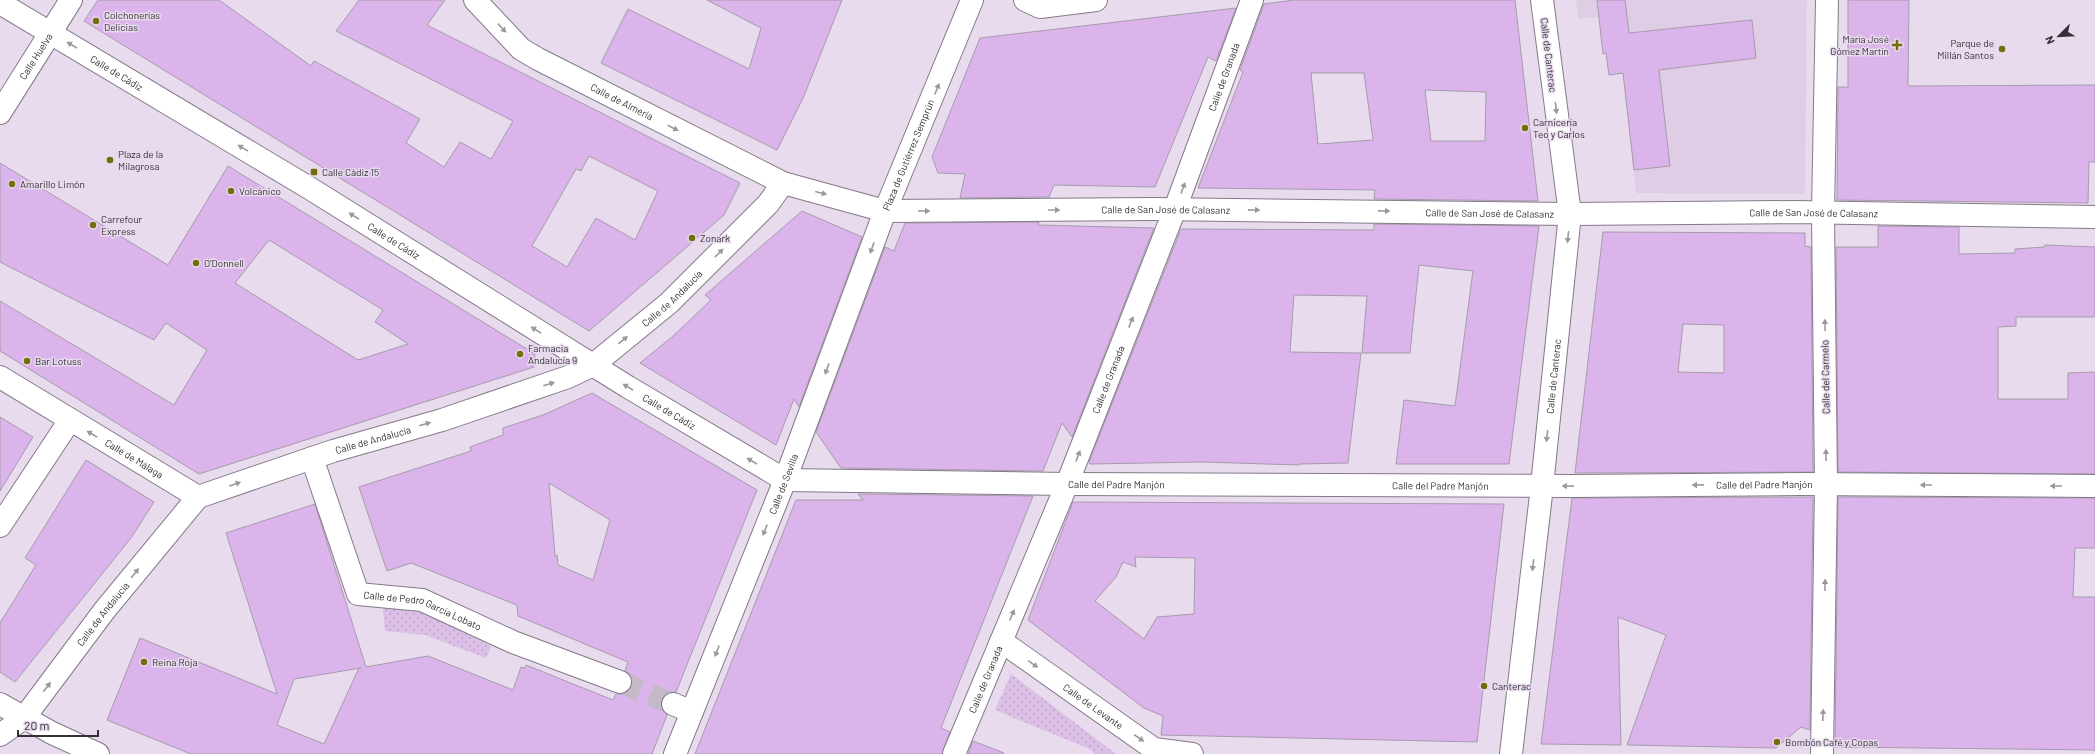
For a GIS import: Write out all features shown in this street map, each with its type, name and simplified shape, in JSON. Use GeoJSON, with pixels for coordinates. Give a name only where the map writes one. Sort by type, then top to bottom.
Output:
{"type":"FeatureCollection","features":[{"type":"Feature","properties":{"kind":"street","name":"Calle Huelva"},"geometry":{"type":"LineString","coordinates":[[0,113],[71,0]]}},
{"type":"Feature","properties":{"kind":"street","name":"Calle de Almería"},"geometry":{"type":"LineString","coordinates":[[475,0],[521,49],[783,184]]}},
{"type":"Feature","properties":{"kind":"street","name":"Plaza de Gutiérrez Semprún"},"geometry":{"type":"LineString","coordinates":[[783,184],[885,211],[972,0]]}},
{"type":"Feature","properties":{"kind":"street"},"geometry":{"type":"LineString","coordinates":[[1025,0],[1040,7],[1096,0]]}},
{"type":"Feature","properties":{"kind":"street","name":"Calle de Granada"},"geometry":{"type":"LineString","coordinates":[[954,754],[1067,484],[1175,209],[1252,0]]}},
{"type":"Feature","properties":{"kind":"street","name":"Calle de Canterac"},"geometry":{"type":"LineString","coordinates":[[1511,754],[1542,486],[1570,214],[1542,0]]}},
{"type":"Feature","properties":{"kind":"street","name":"Calle del Carmelo"},"geometry":{"type":"LineString","coordinates":[[1822,754],[1826,485],[1823,212],[1827,0]]}},
{"type":"Feature","properties":{"kind":"street","name":"Calle de Cádiz"},"geometry":{"type":"LineString","coordinates":[[0,3],[52,32],[311,189],[593,365],[785,480]]}},
{"type":"Feature","properties":{"kind":"street","name":"Calle de Andalucía"},"geometry":{"type":"LineString","coordinates":[[0,735],[24,718],[104,611],[198,497],[312,458],[449,417],[568,377],[593,365],[669,303],[768,204],[783,184]]}},
{"type":"Feature","properties":{"kind":"street","name":"Calle de San José de Calasanz"},"geometry":{"type":"LineString","coordinates":[[885,211],[1175,209],[1570,214],[1823,212],[2095,217]]}},
{"type":"Feature","properties":{"kind":"street","name":"Calle de Sevilla"},"geometry":{"type":"LineString","coordinates":[[675,754],[682,708],[785,480],[885,211]]}},
{"type":"Feature","properties":{"kind":"street","name":"Calle de Málaga"},"geometry":{"type":"LineString","coordinates":[[0,378],[198,497]]}},
{"type":"Feature","properties":{"kind":"street"},"geometry":{"type":"LineString","coordinates":[[0,526],[70,420]]}},
{"type":"Feature","properties":{"kind":"street","name":"Calle de Pedro García Lobato"},"geometry":{"type":"LineString","coordinates":[[312,458],[358,594],[422,600],[513,642],[620,682]]}},
{"type":"Feature","properties":{"kind":"street","name":"Calle del Padre Manjón"},"geometry":{"type":"LineString","coordinates":[[785,480],[1067,484],[2095,486]]}},
{"type":"Feature","properties":{"kind":"street","name":"Calle de Levante"},"geometry":{"type":"LineString","coordinates":[[1001,641],[1154,748],[1192,754]]}},
{"type":"Feature","properties":{"kind":"street"},"geometry":{"type":"LineString","coordinates":[[0,704],[24,718],[98,754]]}},
{"type":"Feature","properties":{"kind":"shaded area"},"geometry":{"type":"Polygon","coordinates":[[[1576,0],[1807,0],[1805,194],[1636,193],[1623,73],[1609,75],[1606,54],[1603,54],[1599,17],[1578,19],[1576,0]]]}},
{"type":"Feature","properties":{"kind":"shaded area"},"geometry":{"type":"Polygon","coordinates":[[[383,608],[419,610],[491,646],[486,658],[425,635],[385,631],[383,608]]]}},
{"type":"Feature","properties":{"kind":"shaded area"},"geometry":{"type":"Polygon","coordinates":[[[1011,674],[1116,754],[1094,754],[1092,750],[995,710],[1011,674]]]}},
{"type":"Feature","properties":{"kind":"building"},"geometry":{"type":"Polygon","coordinates":[[[98,0],[219,0],[311,66],[314,61],[420,119],[406,143],[444,167],[460,142],[491,159],[513,121],[336,31],[359,0],[445,0],[427,25],[740,183],[724,215],[589,331],[84,21],[98,0]],[[589,156],[581,171],[576,169],[532,246],[567,267],[596,218],[635,240],[658,191],[589,156]]]}},
{"type":"Feature","properties":{"kind":"building"},"geometry":{"type":"Polygon","coordinates":[[[707,0],[842,0],[804,96],[777,150],[601,63],[628,9],[749,69],[761,28],[707,0]]]}},
{"type":"Feature","properties":{"kind":"building"},"geometry":{"type":"Polygon","coordinates":[[[1294,0],[1515,0],[1538,201],[1374,199],[1375,190],[1198,188],[1243,72],[1240,70],[1264,4],[1294,0]],[[1311,73],[1318,144],[1373,140],[1364,73],[1311,73]],[[1425,90],[1431,141],[1485,141],[1486,92],[1425,90]]]}},
{"type":"Feature","properties":{"kind":"building"},"geometry":{"type":"Polygon","coordinates":[[[1597,0],[1625,0],[1629,33],[1752,20],[1756,58],[1659,70],[1670,166],[1634,170],[1623,73],[1609,75],[1606,53],[1603,54],[1597,0]]]}},
{"type":"Feature","properties":{"kind":"building"},"geometry":{"type":"Polygon","coordinates":[[[1848,0],[1909,0],[1908,86],[2095,85],[2095,162],[2089,162],[2088,203],[1837,200],[1838,87],[1848,87],[1848,0]]]}},
{"type":"Feature","properties":{"kind":"building"},"geometry":{"type":"Polygon","coordinates":[[[1236,8],[1216,61],[1208,57],[1155,187],[1054,185],[1049,197],[960,198],[965,174],[938,173],[932,157],[980,38],[1236,8]]]}},
{"type":"Feature","properties":{"kind":"building"},"geometry":{"type":"Polygon","coordinates":[[[0,163],[168,265],[228,166],[535,354],[534,367],[199,474],[0,351],[0,301],[174,405],[207,350],[166,323],[154,340],[0,262],[0,163]],[[269,240],[235,283],[358,360],[408,344],[375,322],[383,310],[269,240]]]}},
{"type":"Feature","properties":{"kind":"building"},"geometry":{"type":"Polygon","coordinates":[[[802,211],[862,237],[799,407],[794,399],[776,445],[640,363],[672,337],[711,300],[705,295],[802,211]]]}},
{"type":"Feature","properties":{"kind":"building"},"geometry":{"type":"Polygon","coordinates":[[[1039,222],[1038,225],[1154,228],[1072,437],[1062,423],[1043,471],[841,468],[816,432],[885,247],[894,251],[905,223],[1039,222]]]}},
{"type":"Feature","properties":{"kind":"building"},"geometry":{"type":"Polygon","coordinates":[[[1374,224],[1539,226],[1509,464],[1396,464],[1404,400],[1455,406],[1473,271],[1419,265],[1410,353],[1362,353],[1367,296],[1294,295],[1290,352],[1361,353],[1348,463],[1299,465],[1202,462],[1090,464],[1089,462],[1181,229],[1374,230],[1374,224]]]}},
{"type":"Feature","properties":{"kind":"building"},"geometry":{"type":"Polygon","coordinates":[[[1878,226],[1959,227],[1959,254],[2015,253],[2015,249],[2044,247],[2045,245],[2095,247],[2095,317],[2016,317],[2016,326],[1998,327],[1998,399],[2068,399],[2068,373],[2095,372],[2095,474],[1838,472],[1836,247],[1878,247],[1878,226]]]}},
{"type":"Feature","properties":{"kind":"building"},"geometry":{"type":"Polygon","coordinates":[[[1603,232],[1805,233],[1805,246],[1811,247],[1813,472],[1575,473],[1603,232]],[[1683,324],[1678,372],[1724,373],[1724,325],[1683,324]]]}},
{"type":"Feature","properties":{"kind":"building"},"geometry":{"type":"Polygon","coordinates":[[[592,393],[757,490],[676,692],[666,694],[661,700],[661,706],[667,715],[652,754],[191,754],[107,720],[140,638],[277,694],[226,533],[315,504],[366,667],[428,656],[513,690],[521,667],[525,668],[526,665],[613,700],[616,694],[628,692],[632,687],[632,680],[630,674],[625,671],[628,662],[518,616],[517,605],[411,563],[387,571],[359,487],[471,451],[470,447],[503,435],[503,428],[543,415],[592,393]],[[549,483],[555,556],[557,555],[558,565],[593,580],[610,520],[549,483]],[[359,668],[294,679],[277,725],[324,744],[359,668]]]}},
{"type":"Feature","properties":{"kind":"building"},"geometry":{"type":"Polygon","coordinates":[[[0,417],[33,437],[0,491],[0,417]]]}},
{"type":"Feature","properties":{"kind":"building"},"geometry":{"type":"Polygon","coordinates":[[[86,460],[154,502],[131,538],[15,682],[0,672],[0,623],[36,565],[25,558],[86,460]]]}},
{"type":"Feature","properties":{"kind":"building"},"geometry":{"type":"Polygon","coordinates":[[[858,494],[1033,496],[941,728],[950,732],[942,754],[695,754],[796,500],[863,500],[858,494]]]}},
{"type":"Feature","properties":{"kind":"building"},"geometry":{"type":"Polygon","coordinates":[[[1813,497],[1810,730],[1801,727],[1776,748],[1627,745],[1666,635],[1618,617],[1621,745],[1541,744],[1572,498],[1813,497]]]}},
{"type":"Feature","properties":{"kind":"building"},"geometry":{"type":"Polygon","coordinates":[[[1838,497],[2095,498],[2095,548],[2075,548],[2073,597],[2095,597],[2095,750],[1835,747],[1838,497]]]}},
{"type":"Feature","properties":{"kind":"building"},"geometry":{"type":"Polygon","coordinates":[[[1073,502],[1504,504],[1477,742],[1161,735],[1163,716],[1144,708],[1028,620],[1073,502]],[[1135,557],[1136,567],[1123,562],[1116,577],[1095,601],[1144,639],[1157,617],[1194,614],[1195,558],[1135,557]]]}},
{"type":"Feature","properties":{"kind":"building"},"geometry":{"type":"Polygon","coordinates":[[[973,741],[1004,753],[968,754],[973,741]]]}},
{"type":"Feature","properties":{"kind":"tunnel"},"geometry":{"type":"LineString","coordinates":[[620,682],[673,704]]}},
{"type":"Feature","properties":{"kind":"place","name":"Colchonerías Delicias"},"geometry":{"type":"Point","coordinates":[96,21]}},
{"type":"Feature","properties":{"kind":"place","name":"María José Gómez Martín"},"geometry":{"type":"Point","coordinates":[1897,45]}},
{"type":"Feature","properties":{"kind":"place","name":"Parque de Millán Santos"},"geometry":{"type":"Point","coordinates":[2002,49]}},
{"type":"Feature","properties":{"kind":"place","name":"Carnicería Teo y Carlos"},"geometry":{"type":"Point","coordinates":[1525,128]}},
{"type":"Feature","properties":{"kind":"place","name":"Plaza de la Milagrosa"},"geometry":{"type":"Point","coordinates":[110,160]}},
{"type":"Feature","properties":{"kind":"place","name":"Calle Cádiz 15"},"geometry":{"type":"Point","coordinates":[314,172]}},
{"type":"Feature","properties":{"kind":"place","name":"Amarillo Limón"},"geometry":{"type":"Point","coordinates":[12,184]}},
{"type":"Feature","properties":{"kind":"place","name":"Volcánico"},"geometry":{"type":"Point","coordinates":[231,191]}},
{"type":"Feature","properties":{"kind":"place","name":"Carrefour Express"},"geometry":{"type":"Point","coordinates":[93,225]}},
{"type":"Feature","properties":{"kind":"place","name":"Zonark"},"geometry":{"type":"Point","coordinates":[692,238]}},
{"type":"Feature","properties":{"kind":"place","name":"O'Donnell"},"geometry":{"type":"Point","coordinates":[196,263]}},
{"type":"Feature","properties":{"kind":"place","name":"Farmacia Andalucía 9"},"geometry":{"type":"Point","coordinates":[520,354]}},
{"type":"Feature","properties":{"kind":"place","name":"Bar Lotuss"},"geometry":{"type":"Point","coordinates":[27,361]}},
{"type":"Feature","properties":{"kind":"place","name":"Reina Roja"},"geometry":{"type":"Point","coordinates":[144,662]}},
{"type":"Feature","properties":{"kind":"place","name":"Canterac"},"geometry":{"type":"Point","coordinates":[1484,686]}},
{"type":"Feature","properties":{"kind":"place","name":"Bombón Café y Copas"},"geometry":{"type":"Point","coordinates":[1777,742]}}]}
